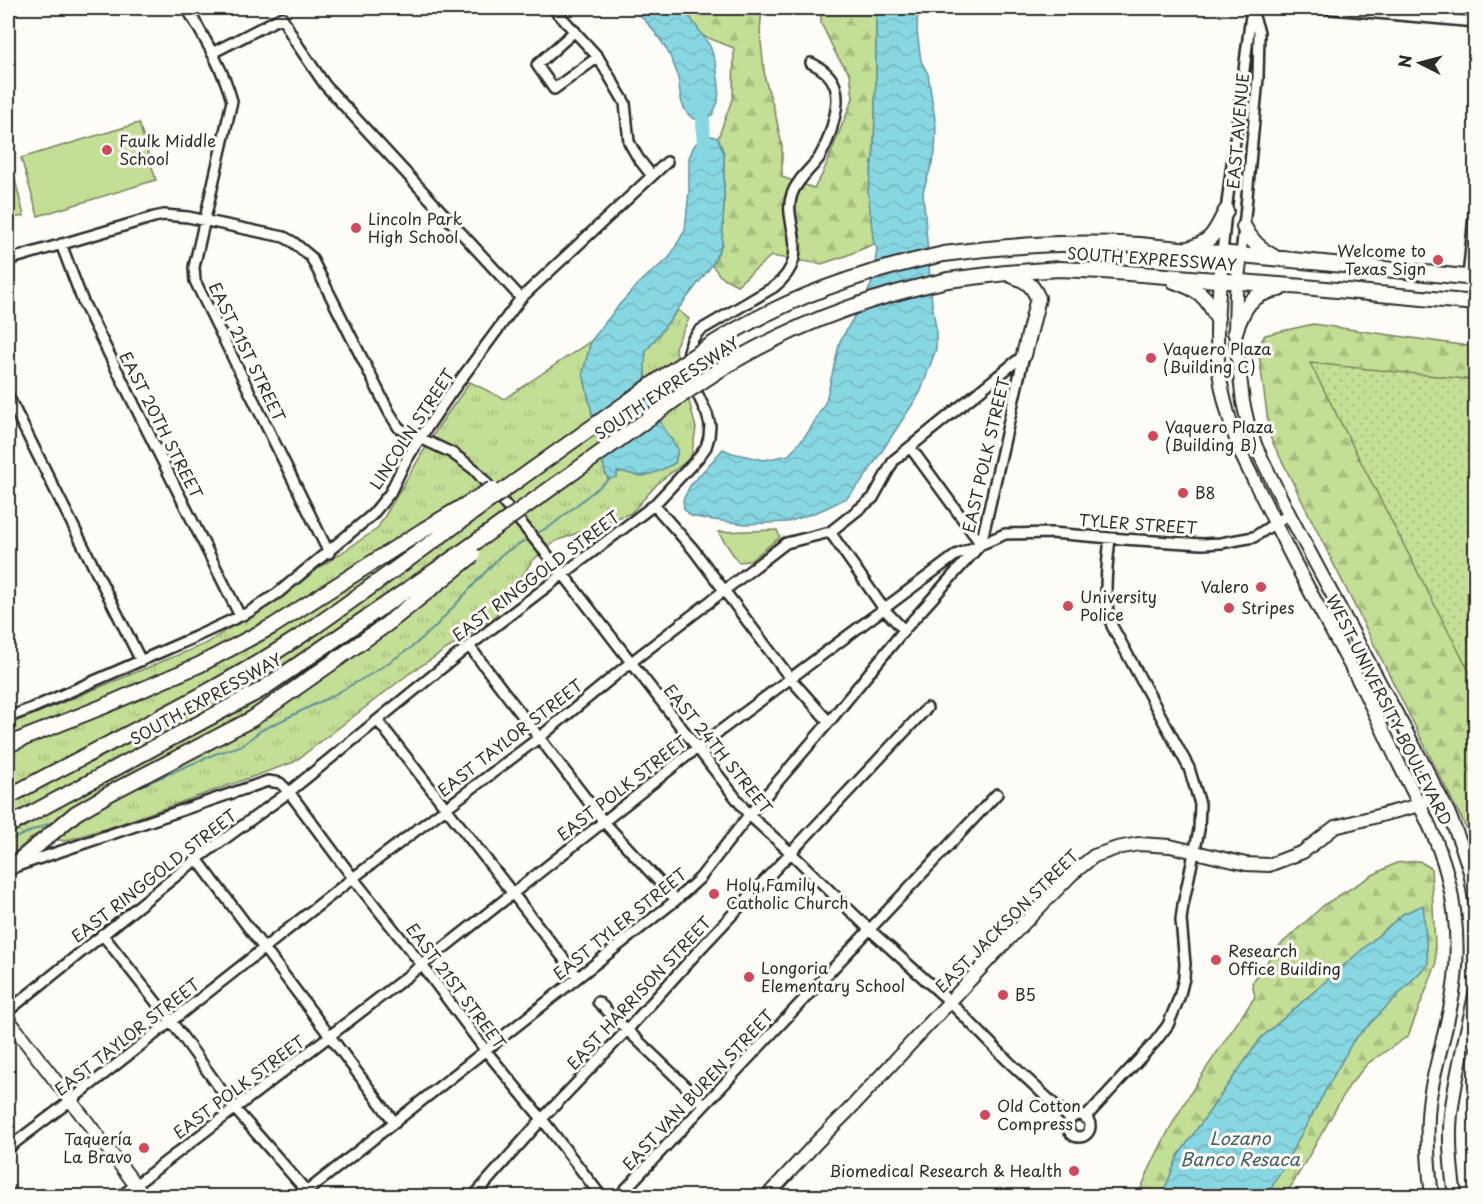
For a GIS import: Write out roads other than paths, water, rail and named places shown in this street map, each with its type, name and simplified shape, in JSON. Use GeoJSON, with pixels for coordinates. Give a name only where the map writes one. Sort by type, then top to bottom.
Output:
{"type":"FeatureCollection","features":[{"type":"Feature","properties":{"kind":"highway"},"geometry":{"type":"LineString","coordinates":[[1186,250],[1197,247],[1210,239],[1226,211]]}},
{"type":"Feature","properties":{"kind":"highway"},"geometry":{"type":"LineString","coordinates":[[1244,227],[1251,239],[1265,252],[1276,258]]}},
{"type":"Feature","properties":{"kind":"highway","name":"SOUTH EXPRESSWAY"},"geometry":{"type":"LineString","coordinates":[[8,797],[242,671],[313,627],[707,347],[769,312],[857,277],[944,254],[1048,243],[1096,243],[1472,278]]}},
{"type":"Feature","properties":{"kind":"highway","name":"SOUTH EXPRESSWAY"},"geometry":{"type":"LineString","coordinates":[[8,826],[261,690],[452,560],[698,383],[780,336],[860,303],[948,280],[1059,269],[1237,281],[1476,303]]}},
{"type":"Feature","properties":{"kind":"highway"},"geometry":{"type":"LineString","coordinates":[[1006,273],[1026,280],[1038,298],[1024,355]]}},
{"type":"Feature","properties":{"kind":"highway"},"geometry":{"type":"LineString","coordinates":[[1155,275],[1195,289],[1212,306],[1217,318]]}},
{"type":"Feature","properties":{"kind":"highway"},"geometry":{"type":"LineString","coordinates":[[1235,332],[1241,314],[1253,298],[1276,289],[1305,287]]}},
{"type":"Feature","properties":{"kind":"highway"},"geometry":{"type":"LineString","coordinates":[[8,745],[188,669],[273,626],[425,529],[569,443]]}},
{"type":"Feature","properties":{"kind":"highway"},"geometry":{"type":"LineString","coordinates":[[9,869],[76,813],[252,719],[295,689],[387,624],[606,449]]}},
{"type":"Feature","properties":{"kind":"main road","name":"WEST UNIVERSITY BOULEVARD"},"geometry":{"type":"LineString","coordinates":[[1222,254],[1216,350],[1221,384],[1241,453],[1274,523],[1362,688],[1420,805],[1437,842],[1447,874],[1455,923],[1456,977],[1434,1077],[1428,1120],[1432,1197]]}},
{"type":"Feature","properties":{"kind":"main road","name":"WEST UNIVERSITY BOULEVARD"},"geometry":{"type":"LineString","coordinates":[[1241,255],[1237,281],[1235,332],[1243,402],[1256,447],[1288,514],[1448,812],[1470,872],[1476,906]]}},
{"type":"Feature","properties":{"kind":"main road","name":"EAST JACKSON STREET"},"geometry":{"type":"LineString","coordinates":[[766,1197],[1072,874],[1094,856],[1117,848],[1139,844],[1170,846],[1246,864],[1269,865],[1303,852],[1335,826],[1420,805],[1438,793]]}},
{"type":"Feature","properties":{"kind":"main road"},"geometry":{"type":"LineString","coordinates":[[1455,1197],[1450,1164],[1451,1116],[1457,1073],[1476,991]]}},
{"type":"Feature","properties":{"kind":"main road"},"geometry":{"type":"LineString","coordinates":[[8,1019],[144,1197]]}},
{"type":"Feature","properties":{"kind":"main road"},"geometry":{"type":"LineString","coordinates":[[1448,1019],[1468,1024]]}},
{"type":"Feature","properties":{"kind":"street"},"geometry":{"type":"LineString","coordinates":[[187,8],[212,53],[282,17],[295,41],[325,85],[521,298]]}},
{"type":"Feature","properties":{"kind":"street"},"geometry":{"type":"LineString","coordinates":[[554,8],[598,57],[625,103],[629,142],[652,176]]}},
{"type":"Feature","properties":{"kind":"street","name":"EAST AVENUE"},"geometry":{"type":"LineString","coordinates":[[1222,254],[1253,8]]}},
{"type":"Feature","properties":{"kind":"street","name":"EAST AVENUE"},"geometry":{"type":"LineString","coordinates":[[1241,255],[1258,78],[1259,32],[1253,8]]}},
{"type":"Feature","properties":{"kind":"street"},"geometry":{"type":"LineString","coordinates":[[1321,8],[1476,22]]}},
{"type":"Feature","properties":{"kind":"street"},"geometry":{"type":"LineString","coordinates":[[575,31],[537,66],[554,89],[598,57]]}},
{"type":"Feature","properties":{"kind":"street","name":"EAST 21ST STREET"},"geometry":{"type":"LineString","coordinates":[[212,53],[227,84],[232,101],[194,267],[195,281],[329,552]]}},
{"type":"Feature","properties":{"kind":"street","name":"EAST RINGGOLD STREET"},"geometry":{"type":"LineString","coordinates":[[8,1011],[197,859],[289,792],[469,646],[654,505],[698,458],[706,447],[710,425],[688,374],[688,351],[699,331],[774,287],[782,281],[793,264],[795,238],[789,202],[796,184],[819,158],[830,136],[838,99],[833,80],[820,67],[811,63]]}},
{"type":"Feature","properties":{"kind":"street","name":"LINCOLN STREET"},"geometry":{"type":"LineString","coordinates":[[8,717],[249,612],[278,593],[329,552],[372,515],[390,493],[420,438],[521,298],[667,162]]}},
{"type":"Feature","properties":{"kind":"street"},"geometry":{"type":"LineString","coordinates":[[1472,278],[1476,196]]}},
{"type":"Feature","properties":{"kind":"street"},"geometry":{"type":"LineString","coordinates":[[8,260],[154,217],[172,216],[206,221]]}},
{"type":"Feature","properties":{"kind":"street","name":"EAST 24TH STREET"},"geometry":{"type":"LineString","coordinates":[[206,221],[284,237],[311,256],[399,428],[452,453],[474,469],[563,574],[749,815],[870,930],[950,1001],[1008,1061],[1070,1119]]}},
{"type":"Feature","properties":{"kind":"street","name":"EAST 20TH STREET"},"geometry":{"type":"LineString","coordinates":[[61,244],[83,302],[240,616]]}},
{"type":"Feature","properties":{"kind":"street","name":"EAST TAYLOR STREET"},"geometry":{"type":"LineString","coordinates":[[8,1148],[353,878],[540,737],[630,663],[786,543],[831,532],[873,498],[894,460],[1024,355]]}},
{"type":"Feature","properties":{"kind":"street","name":"EAST POLK STREET"},"geometry":{"type":"LineString","coordinates":[[121,1197],[422,965],[697,748],[956,555],[981,544],[1024,355]]}},
{"type":"Feature","properties":{"kind":"street"},"geometry":{"type":"LineString","coordinates":[[8,396],[141,661]]}},
{"type":"Feature","properties":{"kind":"street"},"geometry":{"type":"LineString","coordinates":[[910,447],[981,544]]}},
{"type":"Feature","properties":{"kind":"street"},"geometry":{"type":"LineString","coordinates":[[654,505],[693,549],[790,678],[829,722]]}},
{"type":"Feature","properties":{"kind":"street","name":"TYLER STREET"},"geometry":{"type":"LineString","coordinates":[[981,544],[1005,534],[1052,533],[1202,544],[1221,543],[1254,537],[1288,514]]}},
{"type":"Feature","properties":{"kind":"street"},"geometry":{"type":"LineString","coordinates":[[831,532],[884,609],[904,630]]}},
{"type":"Feature","properties":{"kind":"street"},"geometry":{"type":"LineString","coordinates":[[1085,1118],[1155,1042],[1168,1024],[1179,998],[1185,964],[1181,920],[1199,830],[1200,804],[1189,768],[1108,615],[1105,586],[1110,538]]}},
{"type":"Feature","properties":{"kind":"street","name":"EAST TYLER STREET"},"geometry":{"type":"LineString","coordinates":[[307,1195],[676,900],[700,878],[749,815],[904,630],[981,544]]}},
{"type":"Feature","properties":{"kind":"street"},"geometry":{"type":"LineString","coordinates":[[469,646],[604,822],[676,900]]}},
{"type":"Feature","properties":{"kind":"street","name":"EAST HARRISON STREET"},"geometry":{"type":"LineString","coordinates":[[474,1197],[542,1119],[927,708]]}},
{"type":"Feature","properties":{"kind":"street"},"geometry":{"type":"LineString","coordinates":[[378,721],[578,977]]}},
{"type":"Feature","properties":{"kind":"street"},"geometry":{"type":"LineString","coordinates":[[9,869],[268,781],[280,783],[289,792]]}},
{"type":"Feature","properties":{"kind":"street","name":"EAST 21ST STREET"},"geometry":{"type":"LineString","coordinates":[[289,792],[486,1051],[542,1119],[601,1197]]}},
{"type":"Feature","properties":{"kind":"street","name":"EAST VAN BUREN STREET"},"geometry":{"type":"LineString","coordinates":[[619,1197],[996,794]]}},
{"type":"Feature","properties":{"kind":"street"},"geometry":{"type":"LineString","coordinates":[[197,859],[395,1123]]}},
{"type":"Feature","properties":{"kind":"street"},"geometry":{"type":"LineString","coordinates":[[102,934],[171,1021],[235,1109],[307,1195]]}},
{"type":"Feature","properties":{"kind":"street"},"geometry":{"type":"LineString","coordinates":[[598,1002],[704,1104]]}},
{"type":"Feature","properties":{"kind":"street"},"geometry":{"type":"LineString","coordinates":[[1078,1116],[1085,1118],[1089,1124],[1089,1130],[1084,1136],[1075,1136],[1069,1132],[1070,1119],[1078,1116]]}},
{"type":"Feature","properties":{"kind":"street"},"geometry":{"type":"LineString","coordinates":[[8,1192],[11,1197]]}},
{"type":"Feature","properties":{"kind":"water"},"geometry":{"type":"Polygon","coordinates":[[[633,8],[683,8],[685,10],[710,46],[716,64],[719,86],[718,102],[712,115],[694,119],[685,110],[677,73],[670,56],[658,36],[633,8]]]}},
{"type":"Feature","properties":{"kind":"water"},"geometry":{"type":"Polygon","coordinates":[[[876,8],[918,8],[917,31],[921,61],[928,74],[936,126],[935,153],[923,192],[936,349],[920,393],[863,480],[847,498],[788,522],[746,524],[691,516],[684,509],[683,500],[690,486],[723,449],[764,460],[789,455],[809,431],[826,401],[840,341],[873,280],[877,248],[874,244],[868,192],[874,149],[876,8]]]}},
{"type":"Feature","properties":{"kind":"water"},"geometry":{"type":"Polygon","coordinates":[[[708,135],[718,138],[724,154],[722,244],[712,265],[646,351],[648,391],[663,427],[678,449],[675,463],[646,475],[617,472],[617,477],[609,479],[605,472],[583,373],[591,341],[642,280],[669,258],[685,230],[689,191],[689,158],[694,146],[708,135]]]}},
{"type":"Feature","properties":{"kind":"water","name":"Lozano Banco Resaca"},"geometry":{"type":"Polygon","coordinates":[[[1423,905],[1428,964],[1353,1041],[1267,1196],[1162,1196],[1178,1156],[1261,1038],[1403,914],[1423,905]]]}},
{"type":"Feature","properties":{"kind":"waterway"},"geometry":{"type":"LineString","coordinates":[[700,101],[704,154]]}},
{"type":"Feature","properties":{"kind":"waterway"},"geometry":{"type":"LineString","coordinates":[[534,535],[552,525],[609,479]]}},
{"type":"Feature","properties":{"kind":"waterway"},"geometry":{"type":"LineString","coordinates":[[129,791],[215,754],[243,745],[260,731],[373,673],[412,647],[434,628],[501,555],[529,538]]}},
{"type":"Feature","properties":{"kind":"waterway"},"geometry":{"type":"LineString","coordinates":[[8,841],[59,819]]}},
{"type":"Feature","properties":{"kind":"place","name":"Faulk Middle School"},"geometry":{"type":"Point","coordinates":[107,150]}},
{"type":"Feature","properties":{"kind":"place","name":"Lincoln Park High School"},"geometry":{"type":"Point","coordinates":[356,228]}},
{"type":"Feature","properties":{"kind":"place","name":"Welcome to Texas Sign"},"geometry":{"type":"Point","coordinates":[1438,260]}},
{"type":"Feature","properties":{"kind":"place","name":"Vaquero Plaza (Building C)"},"geometry":{"type":"Point","coordinates":[1151,358]}},
{"type":"Feature","properties":{"kind":"place","name":"Vaquero Plaza (Building B)"},"geometry":{"type":"Point","coordinates":[1153,436]}},
{"type":"Feature","properties":{"kind":"place","name":"B8"},"geometry":{"type":"Point","coordinates":[1183,493]}},
{"type":"Feature","properties":{"kind":"place","name":"Valero"},"geometry":{"type":"Point","coordinates":[1261,587]}},
{"type":"Feature","properties":{"kind":"place","name":"University Police"},"geometry":{"type":"Point","coordinates":[1068,606]}},
{"type":"Feature","properties":{"kind":"place","name":"Stripes"},"geometry":{"type":"Point","coordinates":[1229,608]}},
{"type":"Feature","properties":{"kind":"place","name":"Holy Family Catholic Church"},"geometry":{"type":"Point","coordinates":[714,894]}},
{"type":"Feature","properties":{"kind":"place","name":"Research Office Building"},"geometry":{"type":"Point","coordinates":[1216,960]}},
{"type":"Feature","properties":{"kind":"place","name":"Longoria Elementary School"},"geometry":{"type":"Point","coordinates":[749,977]}},
{"type":"Feature","properties":{"kind":"place","name":"B5"},"geometry":{"type":"Point","coordinates":[1003,995]}},
{"type":"Feature","properties":{"kind":"place","name":"Old Cotton Compress"},"geometry":{"type":"Point","coordinates":[985,1115]}},
{"type":"Feature","properties":{"kind":"place","name":"Taquería La Bravo"},"geometry":{"type":"Point","coordinates":[144,1148]}},
{"type":"Feature","properties":{"kind":"place","name":"Biomedical Research & Health"},"geometry":{"type":"Point","coordinates":[1074,1171]}}]}
